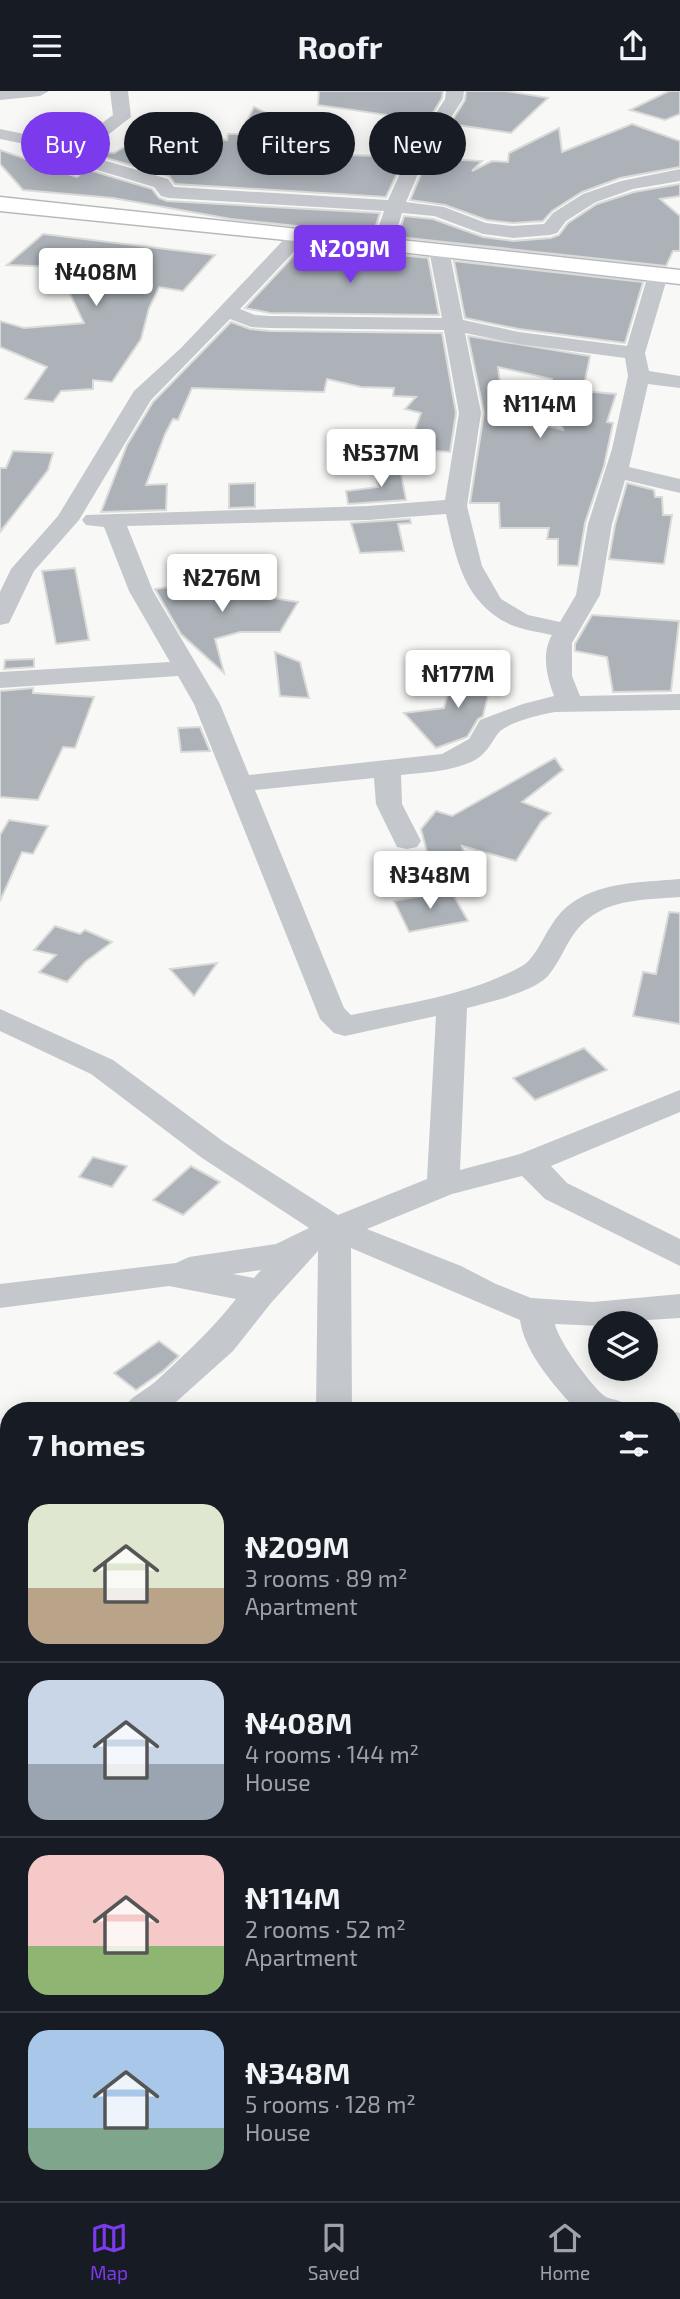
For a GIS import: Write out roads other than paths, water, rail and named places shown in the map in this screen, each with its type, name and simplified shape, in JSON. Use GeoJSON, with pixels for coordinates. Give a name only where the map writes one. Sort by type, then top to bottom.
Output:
{"type":"FeatureCollection","features":[{"type":"Feature","properties":{"kind":"highway"},"geometry":{"type":"LineString","coordinates":[[0,204],[383,243],[669,276]]}},
{"type":"Feature","properties":{"kind":"street"},"geometry":{"type":"LineString","coordinates":[[0,95],[40,91]]}},
{"type":"Feature","properties":{"kind":"street"},"geometry":{"type":"LineString","coordinates":[[110,126],[122,117],[119,91]]}},
{"type":"Feature","properties":{"kind":"street"},"geometry":{"type":"LineString","coordinates":[[383,243],[395,206],[415,160],[454,99],[455,91]]}},
{"type":"Feature","properties":{"kind":"street"},"geometry":{"type":"LineString","coordinates":[[0,134],[21,138]]}},
{"type":"Feature","properties":{"kind":"street"},"geometry":{"type":"LineString","coordinates":[[110,168],[160,183],[168,192],[395,206],[438,211],[483,228],[513,232],[550,229],[555,219],[593,196],[680,175]]}},
{"type":"Feature","properties":{"kind":"street"},"geometry":{"type":"LineString","coordinates":[[0,618],[12,568],[67,520],[142,396],[299,235]]}},
{"type":"Feature","properties":{"kind":"street"},"geometry":{"type":"LineString","coordinates":[[439,250],[470,412],[456,506],[470,566],[492,604],[520,620],[567,631]]}},
{"type":"Feature","properties":{"kind":"street"},"geometry":{"type":"LineString","coordinates":[[580,705],[569,701],[559,675],[560,643],[588,595],[600,524],[617,471],[639,376],[635,353],[669,276]]}},
{"type":"Feature","properties":{"kind":"street"},"geometry":{"type":"LineString","coordinates":[[227,310],[251,321],[452,324],[519,338],[635,353]]}},
{"type":"Feature","properties":{"kind":"street"},"geometry":{"type":"LineString","coordinates":[[639,376],[680,382]]}},
{"type":"Feature","properties":{"kind":"street"},"geometry":{"type":"LineString","coordinates":[[617,471],[680,486]]}},
{"type":"Feature","properties":{"kind":"street"},"geometry":{"type":"LineString","coordinates":[[67,520],[368,513],[456,506]]}},
{"type":"Feature","properties":{"kind":"street"},"geometry":{"type":"LineString","coordinates":[[113,521],[141,591],[207,704],[331,1012],[345,1026],[452,1003],[504,987],[536,971],[566,923],[588,904],[614,894],[680,888]]}},
{"type":"Feature","properties":{"kind":"street"},"geometry":{"type":"LineString","coordinates":[[0,680],[187,668]]}},
{"type":"Feature","properties":{"kind":"street"},"geometry":{"type":"LineString","coordinates":[[240,784],[446,762],[468,755],[487,734],[489,725],[532,709],[555,704],[680,702]]}},
{"type":"Feature","properties":{"kind":"street"},"geometry":{"type":"LineString","coordinates":[[387,768],[389,804],[407,841]]}},
{"type":"Feature","properties":{"kind":"street"},"geometry":{"type":"LineString","coordinates":[[443,1185],[452,1003]]}},
{"type":"Feature","properties":{"kind":"street"},"geometry":{"type":"LineString","coordinates":[[0,1019],[102,1067],[214,1150],[335,1229],[449,1274],[484,1293],[528,1310],[593,1314],[680,1306]]}},
{"type":"Feature","properties":{"kind":"street"},"geometry":{"type":"LineString","coordinates":[[0,1296],[107,1284],[283,1255],[335,1229],[443,1185],[529,1163],[680,1100]]}},
{"type":"Feature","properties":{"kind":"street"},"geometry":{"type":"LineString","coordinates":[[529,1163],[556,1191],[626,1224],[680,1254]]}},
{"type":"Feature","properties":{"kind":"street"},"geometry":{"type":"LineString","coordinates":[[334,1402],[335,1229]]}},
{"type":"Feature","properties":{"kind":"street"},"geometry":{"type":"LineString","coordinates":[[153,1402],[214,1350],[303,1245]]}},
{"type":"Feature","properties":{"kind":"street"},"geometry":{"type":"LineString","coordinates":[[169,1274],[258,1291],[259,1294]]}},
{"type":"Feature","properties":{"kind":"street"},"geometry":{"type":"LineString","coordinates":[[536,1310],[539,1333],[565,1374],[590,1402]]}}]}
